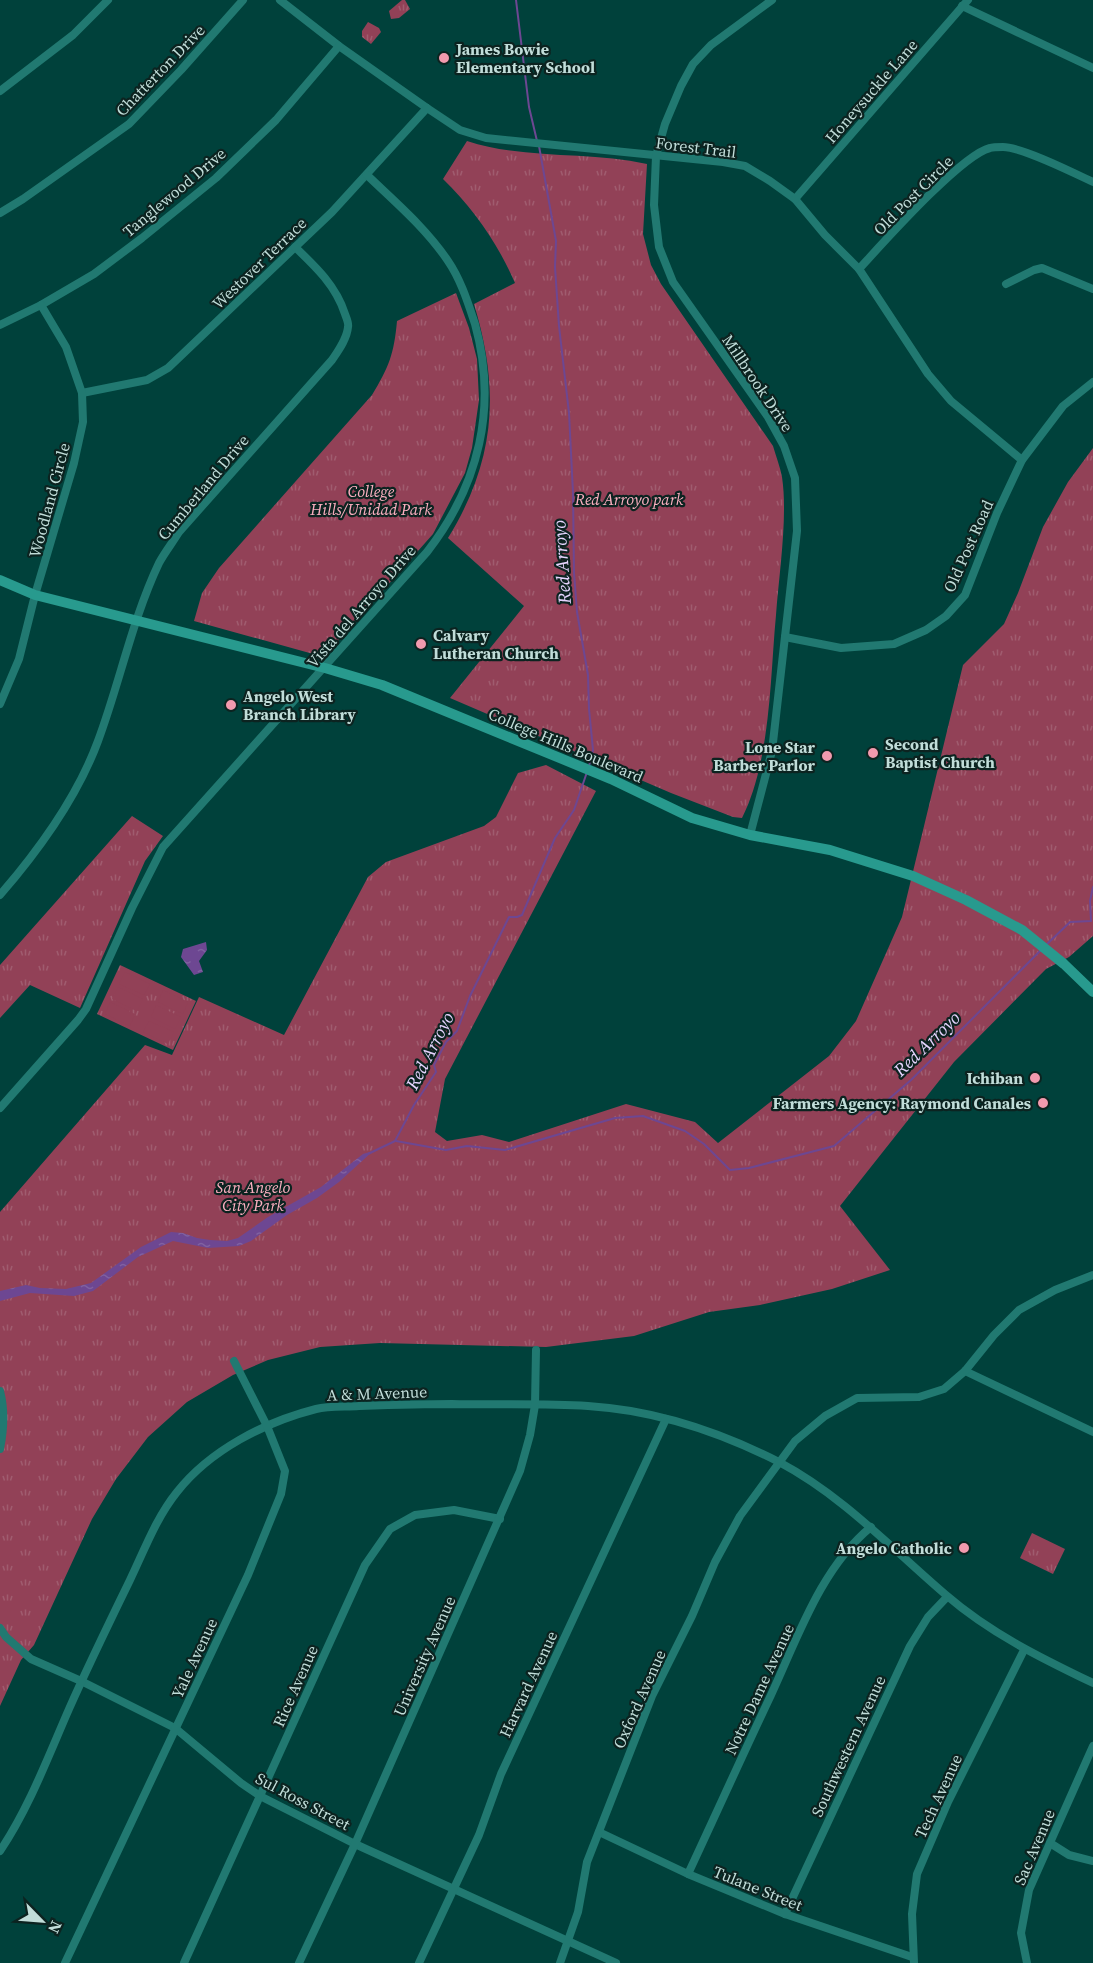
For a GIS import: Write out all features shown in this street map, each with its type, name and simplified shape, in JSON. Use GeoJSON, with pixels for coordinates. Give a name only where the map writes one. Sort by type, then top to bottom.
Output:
{"type":"FeatureCollection","features":[{"type":"Feature","properties":{"kind":"street"},"geometry":{"type":"LineString","coordinates":[[0,91],[74,34],[108,0]]}},
{"type":"Feature","properties":{"kind":"street","name":"Chatterton Drive"},"geometry":{"type":"LineString","coordinates":[[0,213],[129,124],[243,0]]}},
{"type":"Feature","properties":{"kind":"street","name":"Forest Trail"},"geometry":{"type":"LineString","coordinates":[[280,0],[339,46],[460,130],[486,138],[745,166],[770,180],[795,199],[825,235],[859,269],[928,374],[951,401],[1022,460]]}},
{"type":"Feature","properties":{"kind":"street","name":"Millbrook Drive"},"geometry":{"type":"LineString","coordinates":[[750,835],[772,751],[797,531],[795,478],[784,446],[768,417],[673,282],[659,247],[654,205],[656,156],[665,124],[693,64],[711,45],[772,0]]}},
{"type":"Feature","properties":{"kind":"street"},"geometry":{"type":"LineString","coordinates":[[965,3],[1093,68]]}},
{"type":"Feature","properties":{"kind":"street","name":"Honeysuckle Lane"},"geometry":{"type":"LineString","coordinates":[[795,199],[965,3]]}},
{"type":"Feature","properties":{"kind":"street","name":"Tanglewood Drive"},"geometry":{"type":"LineString","coordinates":[[0,325],[41,305],[104,267],[216,178],[276,120],[339,46]]}},
{"type":"Feature","properties":{"kind":"street","name":"Westover Terrace"},"geometry":{"type":"LineString","coordinates":[[82,393],[147,380],[168,368],[295,247],[366,175],[427,108]]}},
{"type":"Feature","properties":{"kind":"street","name":"Old Post Circle"},"geometry":{"type":"LineString","coordinates":[[859,269],[947,178],[973,157],[989,148],[1005,147],[1018,151],[1093,182]]}},
{"type":"Feature","properties":{"kind":"street","name":"Vista del Arroyo Drive"},"geometry":{"type":"LineString","coordinates":[[0,1108],[86,1009],[132,908],[163,847],[427,552],[445,529],[459,504],[477,456],[485,406],[482,352],[468,302],[449,262],[421,227],[366,175]]}},
{"type":"Feature","properties":{"kind":"street","name":"Cumberland Drive"},"geometry":{"type":"LineString","coordinates":[[0,895],[51,829],[77,787],[98,742],[136,620],[160,562],[179,532],[332,360],[343,343],[349,326],[342,306],[331,285],[320,271],[295,247]]}},
{"type":"Feature","properties":{"kind":"street"},"geometry":{"type":"LineString","coordinates":[[1006,284],[1042,268],[1093,289]]}},
{"type":"Feature","properties":{"kind":"street","name":"Woodland Circle"},"geometry":{"type":"LineString","coordinates":[[0,704],[19,658],[74,463],[83,422],[82,393],[66,347],[41,305]]}},
{"type":"Feature","properties":{"kind":"street","name":"Old Post Road"},"geometry":{"type":"LineString","coordinates":[[785,637],[841,648],[894,644],[926,630],[946,616],[965,595],[997,513],[1022,460],[1063,406],[1093,382]]}},
{"type":"Feature","properties":{"kind":"street","name":"College Hills Boulevard"},"geometry":{"type":"LineString","coordinates":[[0,580],[35,595],[325,668],[382,685],[611,779],[692,818],[750,835],[830,850],[913,876],[966,900],[1022,930],[1064,964],[1093,992]]}},
{"type":"Feature","properties":{"kind":"street","name":"Oxford Avenue"},"geometry":{"type":"LineString","coordinates":[[561,1963],[578,1912],[587,1862],[652,1696],[692,1616],[715,1562],[740,1516],[795,1441],[825,1416],[857,1398],[919,1397],[944,1389],[966,1371],[994,1335],[1019,1310],[1055,1290],[1093,1275]]}},
{"type":"Feature","properties":{"kind":"street","name":"University Avenue"},"geometry":{"type":"LineString","coordinates":[[299,1963],[355,1844],[520,1471],[535,1405],[536,1350]]}},
{"type":"Feature","properties":{"kind":"street","name":"Yale Avenue"},"geometry":{"type":"LineString","coordinates":[[66,1963],[248,1575],[282,1494],[285,1471],[267,1426],[234,1361]]}},
{"type":"Feature","properties":{"kind":"street"},"geometry":{"type":"LineString","coordinates":[[966,1371],[1093,1432]]}},
{"type":"Feature","properties":{"kind":"street"},"geometry":{"type":"LineString","coordinates":[[0,1391],[3,1403],[3,1431],[0,1449]]}},
{"type":"Feature","properties":{"kind":"street","name":"A & M Avenue"},"geometry":{"type":"LineString","coordinates":[[0,1851],[26,1807],[81,1681],[156,1524],[176,1493],[198,1469],[217,1455],[267,1426],[319,1408],[413,1404],[590,1406],[632,1411],[666,1419],[734,1441],[780,1462],[826,1490],[871,1527],[947,1597],[981,1622],[1024,1650],[1093,1683]]}},
{"type":"Feature","properties":{"kind":"street","name":"Harvard Avenue"},"geometry":{"type":"LineString","coordinates":[[419,1963],[479,1835],[501,1774],[666,1419]]}},
{"type":"Feature","properties":{"kind":"street","name":"Rice Avenue"},"geometry":{"type":"LineString","coordinates":[[184,1963],[365,1565],[390,1529],[415,1515],[454,1510],[500,1519]]}},
{"type":"Feature","properties":{"kind":"street","name":"Notre Dame Avenue"},"geometry":{"type":"LineString","coordinates":[[688,1874],[810,1610],[838,1561],[855,1540],[871,1527]]}},
{"type":"Feature","properties":{"kind":"street","name":"Southwestern Avenue"},"geometry":{"type":"LineString","coordinates":[[785,1914],[910,1646],[928,1617],[947,1597]]}},
{"type":"Feature","properties":{"kind":"street","name":"Sul Ross Street"},"geometry":{"type":"LineString","coordinates":[[0,1628],[6,1637],[31,1659],[175,1728],[260,1796],[355,1844],[616,1963]]}},
{"type":"Feature","properties":{"kind":"street","name":"Tech Avenue"},"geometry":{"type":"LineString","coordinates":[[913,1960],[912,1914],[917,1874],[948,1802],[1024,1650]]}},
{"type":"Feature","properties":{"kind":"street","name":"Sac Avenue"},"geometry":{"type":"LineString","coordinates":[[1027,1963],[1021,1933],[1029,1890],[1093,1746]]}},
{"type":"Feature","properties":{"kind":"street","name":"Tulane Street"},"geometry":{"type":"LineString","coordinates":[[599,1832],[688,1874],[785,1914],[913,1960]]}},
{"type":"Feature","properties":{"kind":"street"},"geometry":{"type":"LineString","coordinates":[[1050,1843],[1069,1855],[1093,1861]]}},
{"type":"Feature","properties":{"kind":"green space"},"geometry":{"type":"Polygon","coordinates":[[[405,0],[410,9],[399,18],[391,19],[389,11],[405,0]]]}},
{"type":"Feature","properties":{"kind":"green space"},"geometry":{"type":"Polygon","coordinates":[[[368,22],[379,28],[381,32],[371,44],[362,37],[362,31],[368,22]]]}},
{"type":"Feature","properties":{"kind":"green space","name":"Red Arroyo park"},"geometry":{"type":"Polygon","coordinates":[[[467,141],[511,151],[625,160],[647,164],[643,234],[651,265],[661,284],[773,446],[782,477],[784,510],[768,718],[759,771],[742,818],[733,817],[671,793],[450,698],[524,606],[448,538],[476,481],[489,424],[488,366],[474,304],[515,283],[484,228],[465,202],[443,179],[467,141]]]}},
{"type":"Feature","properties":{"kind":"green space","name":"College Hills/Unidad Park"},"geometry":{"type":"Polygon","coordinates":[[[456,293],[477,359],[479,400],[472,448],[465,473],[433,534],[324,657],[194,621],[202,593],[219,568],[372,395],[390,360],[397,321],[456,293]]]}},
{"type":"Feature","properties":{"kind":"green space","name":"San Angelo City Park"},"geometry":{"type":"Polygon","coordinates":[[[1093,448],[1093,936],[1069,957],[1046,969],[954,1062],[840,1206],[890,1270],[832,1289],[760,1305],[709,1312],[634,1336],[546,1347],[380,1343],[320,1347],[268,1360],[233,1375],[187,1402],[148,1437],[116,1479],[92,1519],[34,1645],[21,1660],[0,1706],[0,1212],[145,1045],[172,1055],[199,997],[284,1035],[368,877],[386,862],[484,826],[496,817],[518,773],[546,765],[596,791],[445,1079],[435,1132],[447,1141],[482,1135],[509,1142],[626,1104],[695,1122],[718,1143],[829,1056],[856,1021],[902,917],[963,665],[1004,624],[1043,527],[1068,482],[1093,448]]]}},
{"type":"Feature","properties":{"kind":"green space"},"geometry":{"type":"Polygon","coordinates":[[[132,816],[163,836],[145,861],[80,1008],[30,985],[0,1018],[0,965],[132,816]]]}},
{"type":"Feature","properties":{"kind":"green space"},"geometry":{"type":"Polygon","coordinates":[[[120,965],[196,1001],[173,1050],[97,1014],[120,965]]]}},
{"type":"Feature","properties":{"kind":"green space"},"geometry":{"type":"Polygon","coordinates":[[[125,972],[150,984],[144,995],[119,984],[125,972]]]}},
{"type":"Feature","properties":{"kind":"green space"},"geometry":{"type":"Polygon","coordinates":[[[118,987],[143,999],[137,1011],[112,999],[118,987]]]}},
{"type":"Feature","properties":{"kind":"green space"},"geometry":{"type":"Polygon","coordinates":[[[163,990],[188,1002],[183,1014],[158,1002],[163,990]]]}},
{"type":"Feature","properties":{"kind":"green space"},"geometry":{"type":"Polygon","coordinates":[[[110,1002],[135,1014],[130,1026],[105,1014],[110,1002]]]}},
{"type":"Feature","properties":{"kind":"green space"},"geometry":{"type":"Polygon","coordinates":[[[156,1005],[181,1017],[175,1029],[151,1017],[156,1005]]]}},
{"type":"Feature","properties":{"kind":"green space"},"geometry":{"type":"Polygon","coordinates":[[[149,1021],[174,1032],[168,1044],[143,1032],[149,1021]]]}},
{"type":"Feature","properties":{"kind":"green space"},"geometry":{"type":"Polygon","coordinates":[[[1032,1533],[1065,1549],[1053,1574],[1020,1558],[1032,1533]]]}},
{"type":"Feature","properties":{"kind":"water"},"geometry":{"type":"Polygon","coordinates":[[[206,942],[207,950],[199,961],[203,972],[194,975],[181,957],[183,949],[206,942]]]}},
{"type":"Feature","properties":{"kind":"water"},"geometry":{"type":"Polygon","coordinates":[[[373,1151],[339,1182],[317,1198],[287,1215],[251,1241],[239,1246],[208,1248],[173,1241],[138,1257],[93,1291],[74,1296],[30,1293],[0,1301],[0,1291],[26,1285],[66,1289],[91,1283],[141,1247],[171,1232],[210,1240],[227,1241],[238,1238],[268,1217],[321,1187],[363,1154],[373,1151]]]}},
{"type":"Feature","properties":{"kind":"waterway","name":"Red Arroyo"},"geometry":{"type":"LineString","coordinates":[[516,0],[529,107],[537,141]]}},
{"type":"Feature","properties":{"kind":"waterway","name":"Red Arroyo"},"geometry":{"type":"LineString","coordinates":[[539,146],[556,241],[555,267],[559,326],[569,413],[574,573],[577,612],[588,675],[593,750],[589,766]]}},
{"type":"Feature","properties":{"kind":"waterway","name":"Red Arroyo"},"geometry":{"type":"LineString","coordinates":[[368,1154],[395,1141],[414,1105],[436,1072],[434,1065],[446,1042],[457,1031],[470,996],[509,917],[522,915],[555,838],[574,810],[587,772]]}},
{"type":"Feature","properties":{"kind":"waterway","name":"Red Arroyo"},"geometry":{"type":"LineString","coordinates":[[1045,946],[1070,922],[1091,921],[1090,901],[1093,887]]}},
{"type":"Feature","properties":{"kind":"waterway","name":"Red Arroyo"},"geometry":{"type":"LineString","coordinates":[[396,1141],[446,1150],[467,1146],[505,1150],[615,1118],[643,1116],[685,1131],[704,1144],[730,1170],[749,1168],[834,1146],[911,1080],[1041,950]]}},
{"type":"Feature","properties":{"kind":"place","name":"James Bowie Elementary School"},"geometry":{"type":"Point","coordinates":[444,58]}},
{"type":"Feature","properties":{"kind":"place","name":"Calvary Lutheran Church"},"geometry":{"type":"Point","coordinates":[421,644]}},
{"type":"Feature","properties":{"kind":"place","name":"Angelo West Branch Library"},"geometry":{"type":"Point","coordinates":[231,705]}},
{"type":"Feature","properties":{"kind":"place","name":"Second Baptist Church"},"geometry":{"type":"Point","coordinates":[873,753]}},
{"type":"Feature","properties":{"kind":"place","name":"Lone Star Barber Parlor"},"geometry":{"type":"Point","coordinates":[827,756]}},
{"type":"Feature","properties":{"kind":"place","name":"Ichiban"},"geometry":{"type":"Point","coordinates":[1035,1078]}},
{"type":"Feature","properties":{"kind":"place","name":"Farmers Agency: Raymond Canales"},"geometry":{"type":"Point","coordinates":[1043,1103]}},
{"type":"Feature","properties":{"kind":"place","name":"Angelo Catholic"},"geometry":{"type":"Point","coordinates":[964,1548]}}]}
